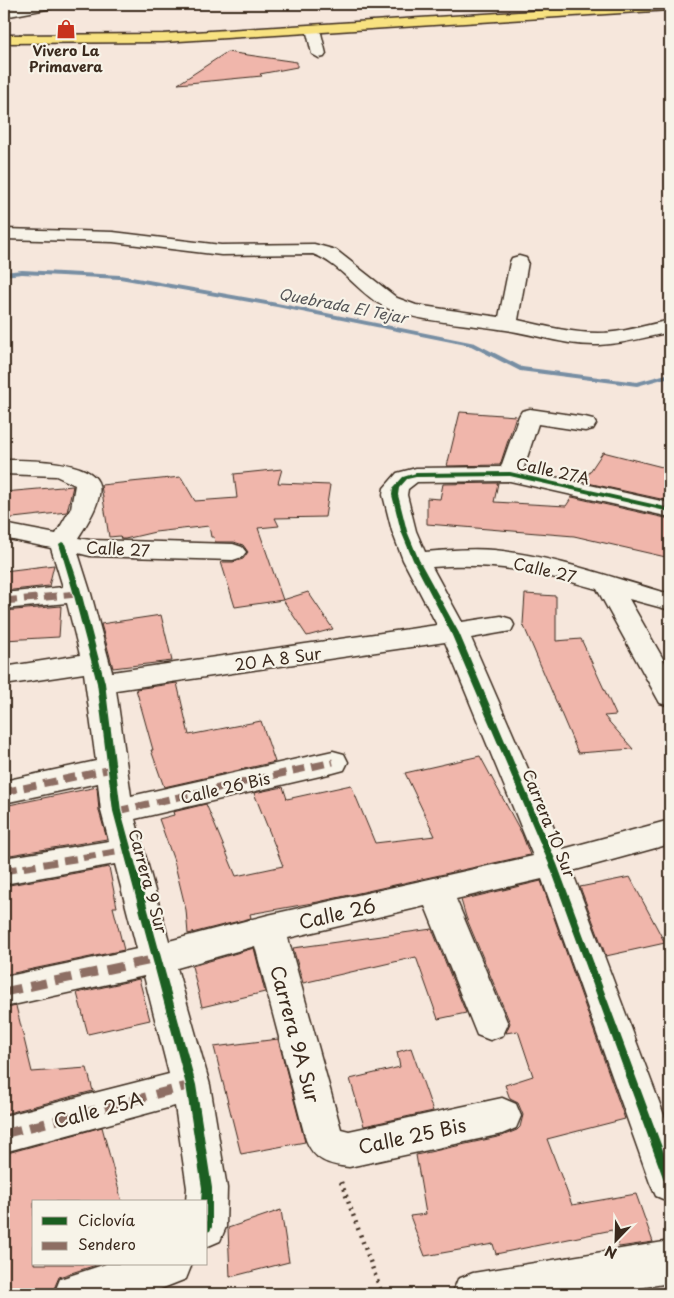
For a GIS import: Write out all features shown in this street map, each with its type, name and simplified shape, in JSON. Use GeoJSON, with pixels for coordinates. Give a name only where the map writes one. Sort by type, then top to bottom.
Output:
{"type":"FeatureCollection","features":[{"type":"Feature","properties":{"kind":"highway"},"geometry":{"type":"LineString","coordinates":[[4,39],[163,38],[670,6]]}},
{"type":"Feature","properties":{"kind":"highway"},"geometry":{"type":"LineString","coordinates":[[4,46],[177,42],[670,12]]}},
{"type":"Feature","properties":{"kind":"street"},"geometry":{"type":"LineString","coordinates":[[4,13],[52,4]]}},
{"type":"Feature","properties":{"kind":"street"},"geometry":{"type":"LineString","coordinates":[[314,33],[319,54]]}},
{"type":"Feature","properties":{"kind":"street"},"geometry":{"type":"LineString","coordinates":[[4,234],[113,237],[221,250],[314,250],[330,254],[390,302],[413,310],[507,324],[568,337],[599,339],[636,334],[670,326]]}},
{"type":"Feature","properties":{"kind":"street"},"geometry":{"type":"LineString","coordinates":[[507,324],[519,262]]}},
{"type":"Feature","properties":{"kind":"street"},"geometry":{"type":"LineString","coordinates":[[510,474],[530,416],[585,424]]}},
{"type":"Feature","properties":{"kind":"street"},"geometry":{"type":"LineString","coordinates":[[4,467],[48,468],[77,474],[87,483],[88,498],[79,517],[62,544]]}},
{"type":"Feature","properties":{"kind":"street","name":"Calle 27A"},"geometry":{"type":"LineString","coordinates":[[400,481],[404,478],[416,476],[510,474],[670,510]]}},
{"type":"Feature","properties":{"kind":"street","name":"Carrera 10 Sur"},"geometry":{"type":"LineString","coordinates":[[400,481],[396,488],[395,496],[404,531],[416,560],[455,633],[553,864],[670,1183]]}},
{"type":"Feature","properties":{"kind":"street","name":"Calle 27"},"geometry":{"type":"LineString","coordinates":[[4,531],[62,544],[118,550],[233,552]]}},
{"type":"Feature","properties":{"kind":"street","name":"Carrera 9 Sur"},"geometry":{"type":"LineString","coordinates":[[62,544],[78,594],[97,672],[117,811],[192,1085],[207,1188],[207,1200]]}},
{"type":"Feature","properties":{"kind":"street","name":"Calle 27"},"geometry":{"type":"LineString","coordinates":[[416,560],[463,557],[502,559],[540,566],[670,602]]}},
{"type":"Feature","properties":{"kind":"street"},"geometry":{"type":"LineString","coordinates":[[608,585],[670,696]]}},
{"type":"Feature","properties":{"kind":"street"},"geometry":{"type":"LineString","coordinates":[[4,601],[78,594]]}},
{"type":"Feature","properties":{"kind":"street","name":"20 A 8 Sur"},"geometry":{"type":"LineString","coordinates":[[4,676],[97,672],[455,633],[501,625]]}},
{"type":"Feature","properties":{"kind":"street","name":"Calle 26 Bis"},"geometry":{"type":"LineString","coordinates":[[117,811],[333,762]]}},
{"type":"Feature","properties":{"kind":"street"},"geometry":{"type":"LineString","coordinates":[[4,792],[112,769]]}},
{"type":"Feature","properties":{"kind":"street","name":"Calle 26"},"geometry":{"type":"LineString","coordinates":[[4,992],[156,959],[268,929],[553,864],[670,832]]}},
{"type":"Feature","properties":{"kind":"street"},"geometry":{"type":"LineString","coordinates":[[4,871],[127,850]]}},
{"type":"Feature","properties":{"kind":"street"},"geometry":{"type":"LineString","coordinates":[[436,891],[490,1024]]}},
{"type":"Feature","properties":{"kind":"street","name":"Carrera 9A Sur"},"geometry":{"type":"LineString","coordinates":[[268,929],[325,1140]]}},
{"type":"Feature","properties":{"kind":"street","name":"Calle 25A"},"geometry":{"type":"LineString","coordinates":[[4,1134],[192,1085]]}},
{"type":"Feature","properties":{"kind":"street","name":"Calle 25 Bis"},"geometry":{"type":"LineString","coordinates":[[325,1140],[338,1148],[350,1149],[502,1116]]}},
{"type":"Feature","properties":{"kind":"street"},"geometry":{"type":"LineString","coordinates":[[473,1294],[670,1262]]}},
{"type":"Feature","properties":{"kind":"street"},"geometry":{"type":"LineString","coordinates":[[75,1294],[160,1270],[167,1266]]}},
{"type":"Feature","properties":{"kind":"path"},"geometry":{"type":"LineString","coordinates":[[325,1140],[382,1294]]}},
{"type":"Feature","properties":{"kind":"building"},"geometry":{"type":"Polygon","coordinates":[[[227,52],[297,62],[297,67],[260,74],[262,76],[178,84],[227,52]]]}},
{"type":"Feature","properties":{"kind":"building"},"geometry":{"type":"Polygon","coordinates":[[[460,412],[516,416],[500,465],[447,466],[460,412]]]}},
{"type":"Feature","properties":{"kind":"building"},"geometry":{"type":"Polygon","coordinates":[[[603,452],[670,469],[670,501],[583,482],[603,452]]]}},
{"type":"Feature","properties":{"kind":"building"},"geometry":{"type":"Polygon","coordinates":[[[282,469],[278,483],[330,485],[325,517],[275,518],[279,526],[258,528],[283,600],[235,607],[221,562],[233,562],[243,559],[248,552],[243,545],[234,542],[215,542],[214,537],[211,537],[209,526],[155,532],[125,539],[121,539],[120,536],[109,537],[101,485],[181,477],[195,501],[237,498],[234,474],[282,469]]]}},
{"type":"Feature","properties":{"kind":"building"},"geometry":{"type":"Polygon","coordinates":[[[498,483],[494,502],[566,506],[572,497],[670,519],[670,558],[574,536],[427,524],[427,498],[440,499],[443,484],[498,483]]]}},
{"type":"Feature","properties":{"kind":"building"},"geometry":{"type":"Polygon","coordinates":[[[73,486],[67,512],[4,519],[4,492],[73,486]]]}},
{"type":"Feature","properties":{"kind":"building"},"geometry":{"type":"Polygon","coordinates":[[[54,565],[49,586],[4,591],[4,571],[54,565]]]}},
{"type":"Feature","properties":{"kind":"building"},"geometry":{"type":"Polygon","coordinates":[[[308,592],[333,629],[307,636],[283,600],[308,592]]]}},
{"type":"Feature","properties":{"kind":"building"},"geometry":{"type":"Polygon","coordinates":[[[525,594],[556,596],[556,641],[581,639],[616,715],[604,716],[633,749],[578,753],[523,624],[525,594]]]}},
{"type":"Feature","properties":{"kind":"building"},"geometry":{"type":"Polygon","coordinates":[[[61,606],[59,637],[4,640],[4,611],[61,606]]]}},
{"type":"Feature","properties":{"kind":"building"},"geometry":{"type":"Polygon","coordinates":[[[161,615],[172,661],[113,668],[101,624],[161,615]]]}},
{"type":"Feature","properties":{"kind":"building"},"geometry":{"type":"Polygon","coordinates":[[[177,683],[189,735],[261,721],[275,762],[164,787],[151,750],[153,750],[136,689],[177,683]]]}},
{"type":"Feature","properties":{"kind":"building"},"geometry":{"type":"Polygon","coordinates":[[[480,756],[522,834],[530,855],[318,902],[250,914],[251,918],[188,934],[186,910],[174,861],[159,819],[174,815],[173,812],[206,804],[236,876],[283,866],[254,793],[283,787],[287,799],[351,785],[375,843],[435,836],[405,773],[480,756]]]}},
{"type":"Feature","properties":{"kind":"building"},"geometry":{"type":"Polygon","coordinates":[[[97,787],[99,811],[107,839],[4,856],[4,806],[97,787]]]}},
{"type":"Feature","properties":{"kind":"building"},"geometry":{"type":"Polygon","coordinates":[[[109,867],[117,907],[113,907],[124,950],[4,975],[4,886],[109,867]]]}},
{"type":"Feature","properties":{"kind":"building"},"geometry":{"type":"Polygon","coordinates":[[[630,877],[665,943],[606,956],[580,887],[630,877]]]}},
{"type":"Feature","properties":{"kind":"building"},"geometry":{"type":"Polygon","coordinates":[[[541,881],[625,1119],[547,1139],[572,1205],[636,1194],[653,1242],[619,1247],[612,1230],[496,1254],[493,1244],[425,1256],[410,1216],[426,1214],[416,1155],[502,1136],[517,1130],[520,1127],[523,1115],[518,1103],[510,1099],[505,1085],[533,1076],[518,1031],[506,1033],[510,1023],[466,917],[461,900],[541,881]]]}},
{"type":"Feature","properties":{"kind":"building"},"geometry":{"type":"Polygon","coordinates":[[[432,929],[466,1013],[438,1019],[416,957],[303,983],[293,948],[432,929]]]}},
{"type":"Feature","properties":{"kind":"building"},"geometry":{"type":"Polygon","coordinates":[[[254,948],[265,992],[202,1007],[192,966],[254,948]]]}},
{"type":"Feature","properties":{"kind":"building"},"geometry":{"type":"Polygon","coordinates":[[[139,979],[150,1020],[88,1034],[77,993],[139,979]]]}},
{"type":"Feature","properties":{"kind":"building"},"geometry":{"type":"Polygon","coordinates":[[[16,1006],[32,1072],[87,1068],[93,1091],[4,1114],[4,1009],[16,1006]]]}},
{"type":"Feature","properties":{"kind":"building"},"geometry":{"type":"Polygon","coordinates":[[[278,1039],[305,1142],[241,1154],[214,1047],[278,1039]]]}},
{"type":"Feature","properties":{"kind":"building"},"geometry":{"type":"Polygon","coordinates":[[[411,1048],[433,1111],[364,1126],[350,1079],[400,1067],[397,1052],[411,1048]]]}},
{"type":"Feature","properties":{"kind":"building"},"geometry":{"type":"Polygon","coordinates":[[[102,1127],[121,1200],[32,1200],[32,1266],[93,1266],[59,1277],[53,1291],[43,1294],[6,1294],[4,1154],[102,1127]]]}},
{"type":"Feature","properties":{"kind":"building"},"geometry":{"type":"Polygon","coordinates":[[[281,1210],[289,1262],[230,1277],[228,1228],[281,1210]]]}},
{"type":"Feature","properties":{"kind":"waterway","name":"Quebrada El Tejar"},"geometry":{"type":"LineString","coordinates":[[4,274],[22,272],[120,277],[277,305],[473,344],[520,369],[637,384],[670,375]]}},
{"type":"Feature","properties":{"kind":"marked path"},"geometry":{"type":"LineString","coordinates":[[4,601],[78,594]]}},
{"type":"Feature","properties":{"kind":"marked path"},"geometry":{"type":"LineString","coordinates":[[117,811],[333,762]]}},
{"type":"Feature","properties":{"kind":"marked path"},"geometry":{"type":"LineString","coordinates":[[4,792],[112,769]]}},
{"type":"Feature","properties":{"kind":"marked path"},"geometry":{"type":"LineString","coordinates":[[4,871],[127,850]]}},
{"type":"Feature","properties":{"kind":"marked path"},"geometry":{"type":"LineString","coordinates":[[4,992],[156,959]]}},
{"type":"Feature","properties":{"kind":"marked path"},"geometry":{"type":"LineString","coordinates":[[4,1134],[191,1085]]}},
{"type":"Feature","properties":{"kind":"cycle path"},"geometry":{"type":"LineString","coordinates":[[670,510],[510,474],[416,475],[405,478],[396,488],[395,495],[404,531],[416,560],[455,633],[553,864],[670,1183]]}},
{"type":"Feature","properties":{"kind":"cycle path"},"geometry":{"type":"LineString","coordinates":[[62,544],[76,588],[101,683],[117,811],[191,1085],[207,1188],[207,1200]]}},
{"type":"Feature","properties":{"kind":"place","name":"Vivero La Primavera"},"geometry":{"type":"Point","coordinates":[66,29]}}]}
